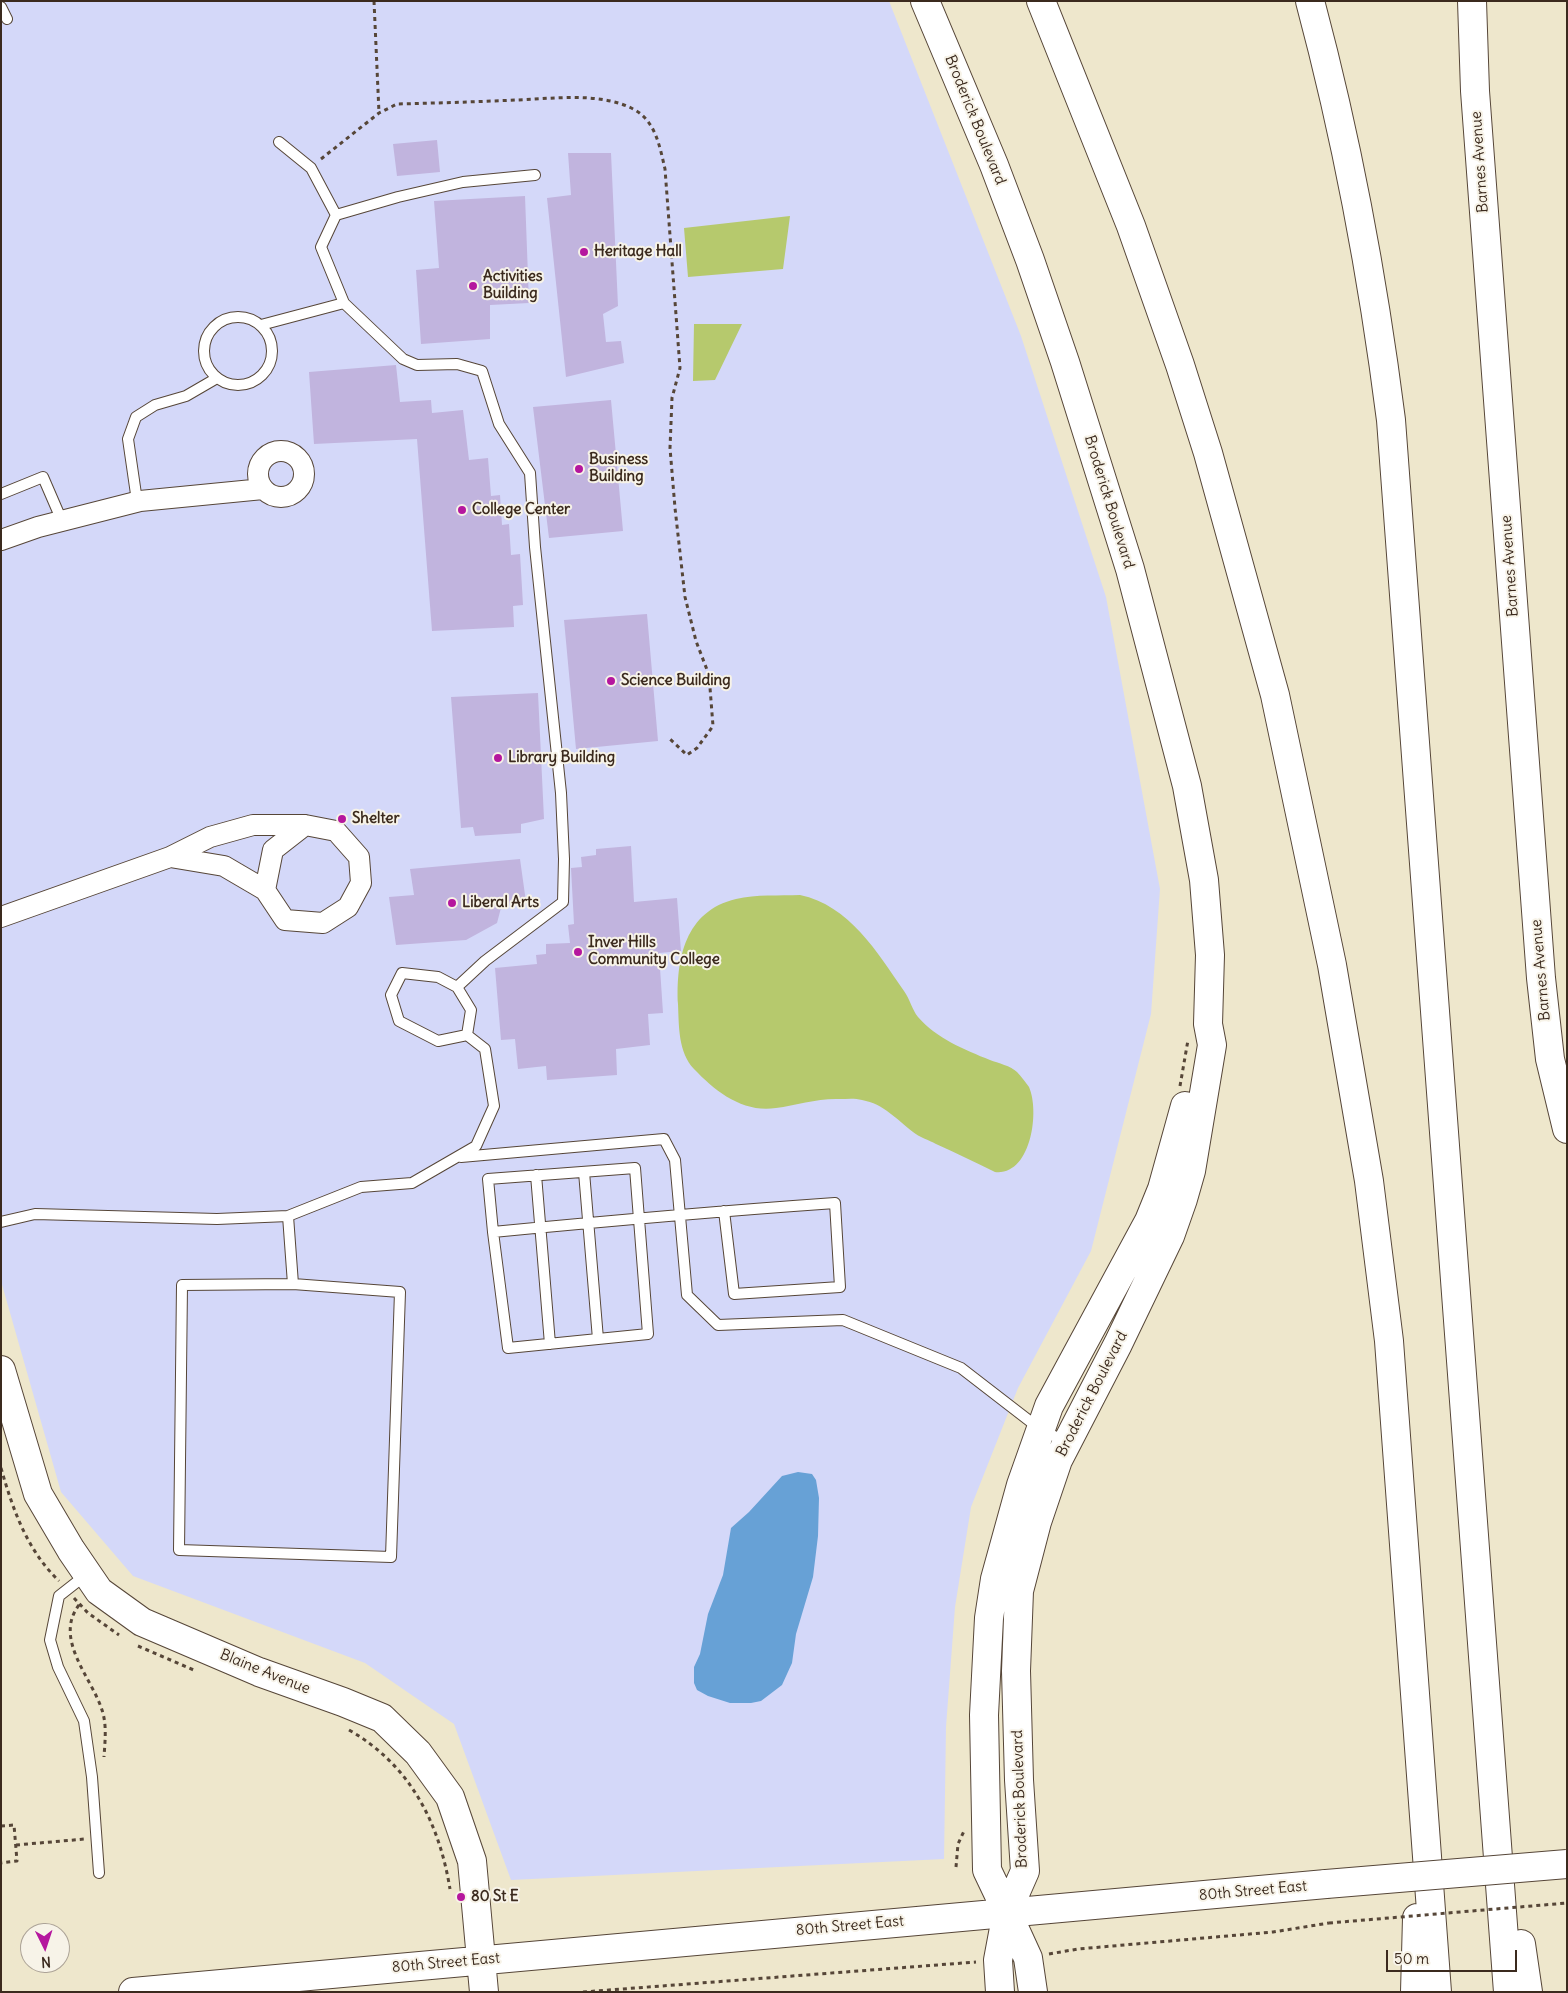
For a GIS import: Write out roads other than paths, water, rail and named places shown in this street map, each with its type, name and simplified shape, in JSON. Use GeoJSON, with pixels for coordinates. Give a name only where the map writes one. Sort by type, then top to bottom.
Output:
{"type":"FeatureCollection","features":[{"type":"Feature","properties":{"kind":"main road","name":"Broderick Boulevard"},"geometry":{"type":"LineString","coordinates":[[925,1],[994,164],[1030,260],[1071,380],[1132,578],[1187,786],[1198,843],[1209,925],[1210,986],[1172,1157],[1149,1221],[1049,1406],[1018,1493],[994,1579],[986,1664],[988,1766],[987,1870],[1008,1912]]}},
{"type":"Feature","properties":{"kind":"main road"},"geometry":{"type":"LineString","coordinates":[[1041,1],[1131,226],[1180,365],[1231,530],[1284,733],[1332,965],[1360,1122],[1381,1264],[1395,1405],[1437,1992]]}},
{"type":"Feature","properties":{"kind":"main road"},"geometry":{"type":"LineString","coordinates":[[1310,1],[1327,63],[1358,204],[1372,282],[1391,420],[1508,1992]]}},
{"type":"Feature","properties":{"kind":"main road","name":"Barnes Avenue"},"geometry":{"type":"LineString","coordinates":[[1472,1],[1476,111],[1541,978],[1550,1059],[1567,1128]]}},
{"type":"Feature","properties":{"kind":"main road","name":"Broderick Boulevard"},"geometry":{"type":"LineString","coordinates":[[1008,1912],[1025,1871],[1014,1765],[1019,1592],[1037,1522],[1058,1460],[1170,1236],[1183,1199],[1190,1172],[1212,1045],[1199,1029]]}},
{"type":"Feature","properties":{"kind":"main road","name":"Blaine Avenue"},"geometry":{"type":"LineString","coordinates":[[1,1370],[38,1494],[98,1591],[142,1622],[259,1672],[382,1718],[412,1747],[450,1797],[472,1861],[484,1992]]}},
{"type":"Feature","properties":{"kind":"main road"},"geometry":{"type":"LineString","coordinates":[[1491,1744],[1528,1992]]}},
{"type":"Feature","properties":{"kind":"main road"},"geometry":{"type":"LineString","coordinates":[[1415,1992],[1421,1749]]}},
{"type":"Feature","properties":{"kind":"main road","name":"80th Street East"},"geometry":{"type":"LineString","coordinates":[[133,1992],[481,1959],[1567,1864]]}},
{"type":"Feature","properties":{"kind":"main road"},"geometry":{"type":"LineString","coordinates":[[1008,1912],[1028,1958],[1032,1992]]}},
{"type":"Feature","properties":{"kind":"main road"},"geometry":{"type":"LineString","coordinates":[[1000,1992],[998,1960],[1008,1912]]}},
{"type":"Feature","properties":{"kind":"street"},"geometry":{"type":"LineString","coordinates":[[1,540],[62,521],[137,502],[263,489]]}},
{"type":"Feature","properties":{"kind":"street"},"geometry":{"type":"LineString","coordinates":[[1,917],[170,857],[210,837],[254,825],[305,825],[336,831],[359,857],[361,883],[348,907],[323,923],[285,920],[265,890],[224,866],[170,857]]}},
{"type":"Feature","properties":{"kind":"street"},"geometry":{"type":"LineString","coordinates":[[265,890],[273,850],[305,825]]}},
{"type":"Feature","properties":{"kind":"lane"},"geometry":{"type":"LineString","coordinates":[[1,7],[7,19]]}},
{"type":"Feature","properties":{"kind":"lane"},"geometry":{"type":"LineString","coordinates":[[279,142],[311,168],[336,216]]}},
{"type":"Feature","properties":{"kind":"lane"},"geometry":{"type":"LineString","coordinates":[[457,987],[485,961],[563,902],[564,859],[561,792],[536,556],[530,472],[499,424],[482,371],[457,364],[417,365],[403,359],[344,303],[321,247],[336,216],[398,197],[463,182],[535,175]]}},
{"type":"Feature","properties":{"kind":"lane"},"geometry":{"type":"LineString","coordinates":[[261,325],[344,303]]}},
{"type":"Feature","properties":{"kind":"lane"},"geometry":{"type":"LineString","coordinates":[[228,317],[245,317],[261,325],[270,339],[272,355],[269,366],[262,375],[253,382],[242,385],[231,385],[217,378],[206,364],[203,352],[204,341],[209,331],[218,322],[228,317]]}},
{"type":"Feature","properties":{"kind":"lane"},"geometry":{"type":"LineString","coordinates":[[137,502],[128,439],[136,417],[155,405],[186,396],[217,378]]}},
{"type":"Feature","properties":{"kind":"lane"},"geometry":{"type":"LineString","coordinates":[[1,494],[43,476],[62,521]]}},
{"type":"Feature","properties":{"kind":"lane"},"geometry":{"type":"LineString","coordinates":[[1,1222],[35,1214],[218,1219],[288,1216],[361,1187],[412,1183],[476,1146],[494,1106],[485,1049],[467,1035],[438,1040],[399,1021],[391,995],[402,973],[438,977],[457,987],[471,1010],[467,1035]]}},
{"type":"Feature","properties":{"kind":"lane"},"geometry":{"type":"LineString","coordinates":[[457,1157],[664,1139],[675,1160],[687,1295],[718,1325],[843,1320],[961,1368],[1040,1429],[1067,1442]]}},
{"type":"Feature","properties":{"kind":"lane"},"geometry":{"type":"LineString","coordinates":[[635,1168],[648,1334],[508,1348],[488,1180],[584,1172],[635,1168]]}},
{"type":"Feature","properties":{"kind":"lane"},"geometry":{"type":"LineString","coordinates":[[584,1172],[598,1339]]}},
{"type":"Feature","properties":{"kind":"lane"},"geometry":{"type":"LineString","coordinates":[[536,1176],[550,1344]]}},
{"type":"Feature","properties":{"kind":"lane"},"geometry":{"type":"LineString","coordinates":[[493,1232],[680,1214],[835,1203],[840,1287],[734,1294],[724,1211]]}},
{"type":"Feature","properties":{"kind":"lane"},"geometry":{"type":"LineString","coordinates":[[288,1216],[293,1284]]}},
{"type":"Feature","properties":{"kind":"lane"},"geometry":{"type":"LineString","coordinates":[[293,1284],[400,1292],[391,1558],[179,1550],[182,1285],[293,1284]]}},
{"type":"Feature","properties":{"kind":"lane"},"geometry":{"type":"LineString","coordinates":[[87,1574],[59,1596],[50,1640],[58,1668],[84,1721],[92,1778],[99,1873]]}},
{"type":"Feature","properties":{"kind":"water"},"geometry":{"type":"Polygon","coordinates":[[[798,1472],[812,1474],[816,1480],[819,1498],[818,1536],[813,1577],[796,1634],[792,1663],[782,1685],[761,1701],[730,1703],[708,1696],[697,1690],[694,1683],[694,1667],[700,1654],[708,1614],[723,1575],[731,1528],[749,1512],[782,1476],[798,1472]]]}},
{"type":"Feature","properties":{"kind":"place","name":"Heritage Hall"},"geometry":{"type":"Point","coordinates":[584,252]}},
{"type":"Feature","properties":{"kind":"place","name":"Activities Building"},"geometry":{"type":"Point","coordinates":[473,286]}},
{"type":"Feature","properties":{"kind":"place","name":"Business Building"},"geometry":{"type":"Point","coordinates":[579,469]}},
{"type":"Feature","properties":{"kind":"place","name":"College Center"},"geometry":{"type":"Point","coordinates":[462,510]}},
{"type":"Feature","properties":{"kind":"place","name":"Science Building"},"geometry":{"type":"Point","coordinates":[611,681]}},
{"type":"Feature","properties":{"kind":"place","name":"Library Building"},"geometry":{"type":"Point","coordinates":[498,758]}},
{"type":"Feature","properties":{"kind":"place","name":"Shelter"},"geometry":{"type":"Point","coordinates":[342,819]}},
{"type":"Feature","properties":{"kind":"place","name":"Liberal Arts"},"geometry":{"type":"Point","coordinates":[452,903]}},
{"type":"Feature","properties":{"kind":"place","name":"Inver Hills Community College"},"geometry":{"type":"Point","coordinates":[578,952]}},
{"type":"Feature","properties":{"kind":"place","name":"80 St E"},"geometry":{"type":"Point","coordinates":[461,1897]}}]}
